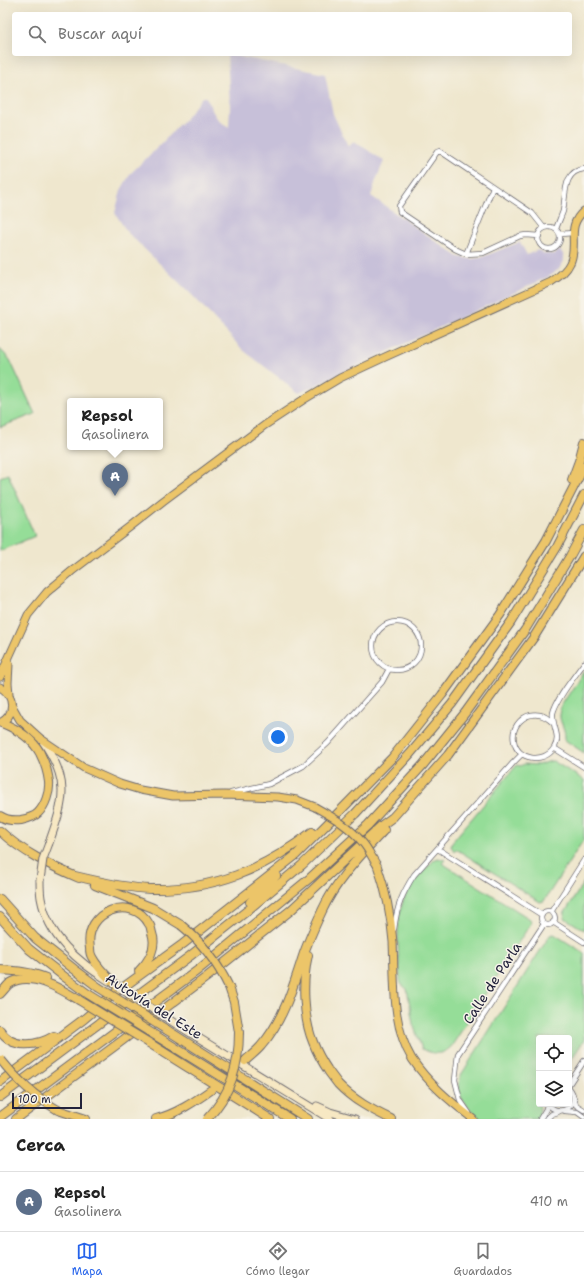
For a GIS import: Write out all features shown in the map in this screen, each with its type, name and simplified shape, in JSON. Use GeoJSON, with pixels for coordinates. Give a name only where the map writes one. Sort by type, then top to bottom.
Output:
{"type":"FeatureCollection","features":[{"type":"Feature","properties":{"kind":"highway"},"geometry":{"type":"LineString","coordinates":[[526,575],[562,503],[579,461],[584,442]]}},
{"type":"Feature","properties":{"kind":"highway"},"geometry":{"type":"LineString","coordinates":[[190,956],[253,900],[392,758],[442,695],[500,615],[526,575],[558,518],[584,467]]}},
{"type":"Feature","properties":{"kind":"highway"},"geometry":{"type":"LineString","coordinates":[[558,518],[584,477]]}},
{"type":"Feature","properties":{"kind":"highway"},"geometry":{"type":"LineString","coordinates":[[0,1097],[190,956],[248,910],[302,865],[355,814],[410,754],[452,704],[511,622],[557,547],[584,495]]}},
{"type":"Feature","properties":{"kind":"highway"},"geometry":{"type":"LineString","coordinates":[[0,1117],[198,970],[310,878],[368,825],[423,765],[465,714],[525,630],[584,530]]}},
{"type":"Feature","properties":{"kind":"highway"},"geometry":{"type":"LineString","coordinates":[[245,1061],[261,1046],[278,1021],[292,991],[304,954],[322,910],[337,884],[356,860],[387,827],[393,817],[448,755],[534,637],[583,558]]}},
{"type":"Feature","properties":{"kind":"highway"},"geometry":{"type":"LineString","coordinates":[[0,816],[5,819],[15,820],[25,819],[37,814],[48,795],[49,782],[46,768],[39,752],[27,737],[13,728],[1,723]]}},
{"type":"Feature","properties":{"kind":"highway"},"geometry":{"type":"LineString","coordinates":[[75,876],[113,884],[150,889],[180,887],[216,881],[254,869],[285,852],[340,811]]}},
{"type":"Feature","properties":{"kind":"highway"},"geometry":{"type":"LineString","coordinates":[[16,1119],[208,976],[291,910],[382,825],[393,817]]}},
{"type":"Feature","properties":{"kind":"highway"},"geometry":{"type":"LineString","coordinates":[[0,831],[10,840],[48,864],[153,908],[181,925],[202,944],[218,965],[229,987],[235,1009],[239,1032],[238,1059],[226,1094],[207,1119]]}},
{"type":"Feature","properties":{"kind":"highway"},"geometry":{"type":"LineString","coordinates":[[118,989],[184,944],[296,855]]}},
{"type":"Feature","properties":{"kind":"highway","name":"Autovía del Este"},"geometry":{"type":"LineString","coordinates":[[0,899],[35,938],[98,987],[308,1119]]}},
{"type":"Feature","properties":{"kind":"highway"},"geometry":{"type":"LineString","coordinates":[[0,1082],[84,1019],[118,989],[148,962],[152,951],[154,938],[149,924],[142,915],[133,910],[120,908],[99,916],[92,925],[88,940],[91,956],[99,969],[118,989]]}},
{"type":"Feature","properties":{"kind":"highway"},"geometry":{"type":"LineString","coordinates":[[198,970],[240,945],[291,910]]}},
{"type":"Feature","properties":{"kind":"highway","name":"Autovía del Este"},"geometry":{"type":"LineString","coordinates":[[0,917],[29,949],[88,994],[290,1119]]}},
{"type":"Feature","properties":{"kind":"highway"},"geometry":{"type":"LineString","coordinates":[[312,936],[307,958],[304,991],[305,1011],[312,1042],[324,1064],[337,1083],[352,1097],[369,1108],[391,1119]]}},
{"type":"Feature","properties":{"kind":"highway"},"geometry":{"type":"LineString","coordinates":[[0,970],[21,971],[40,976],[57,983],[63,990]]}},
{"type":"Feature","properties":{"kind":"highway"},"geometry":{"type":"LineString","coordinates":[[0,994],[9,984],[19,980],[43,982],[63,990],[267,1118]]}},
{"type":"Feature","properties":{"kind":"highway"},"geometry":{"type":"LineString","coordinates":[[0,1030],[2,1034],[10,1041],[27,1045],[44,1042],[84,1019]]}},
{"type":"Feature","properties":{"kind":"highway"},"geometry":{"type":"LineString","coordinates":[[1,1059],[16,1078],[43,1102],[58,1110],[86,1119]]}},
{"type":"Feature","properties":{"kind":"highway"},"geometry":{"type":"LineString","coordinates":[[156,1119],[181,1110],[211,1090]]}},
{"type":"Feature","properties":{"kind":"main road"},"geometry":{"type":"LineString","coordinates":[[0,678],[10,658],[16,639],[28,615],[47,592],[94,554],[163,501],[303,400],[340,378],[550,282],[560,276],[570,263],[573,250],[573,233],[577,218],[584,211]]}},
{"type":"Feature","properties":{"kind":"main road"},"geometry":{"type":"LineString","coordinates":[[1,723],[10,714],[12,706],[12,700],[9,694],[8,672],[10,658]]}},
{"type":"Feature","properties":{"kind":"main road"},"geometry":{"type":"LineString","coordinates":[[0,687],[9,694]]}},
{"type":"Feature","properties":{"kind":"main road"},"geometry":{"type":"LineString","coordinates":[[12,706],[20,720],[41,739],[84,768],[120,784],[140,790],[173,796],[224,795],[278,797],[297,800],[315,807],[351,830],[364,844],[377,865],[384,884],[388,903],[392,941],[394,994],[400,1032],[412,1058],[426,1078],[447,1099],[473,1119]]}},
{"type":"Feature","properties":{"kind":"main road"},"geometry":{"type":"LineString","coordinates":[[41,739],[52,755],[58,767],[62,781],[60,809],[43,859],[40,880],[40,897],[49,925],[56,936],[70,952],[92,971],[118,989],[330,1119]]}},
{"type":"Feature","properties":{"kind":"main road"},"geometry":{"type":"LineString","coordinates":[[293,1095],[330,1112],[355,1119]]}},
{"type":"Feature","properties":{"kind":"street"},"geometry":{"type":"LineString","coordinates":[[539,236],[520,236],[483,253],[466,254],[455,249],[400,212],[400,206],[437,152],[440,151],[532,213],[544,228]]}},
{"type":"Feature","properties":{"kind":"street"},"geometry":{"type":"LineString","coordinates":[[556,229],[562,212],[569,177],[574,172],[584,169]]}},
{"type":"Feature","properties":{"kind":"street"},"geometry":{"type":"LineString","coordinates":[[466,254],[494,187]]}},
{"type":"Feature","properties":{"kind":"street"},"geometry":{"type":"LineString","coordinates":[[550,227],[556,229],[560,234],[558,244],[552,248],[548,248],[540,243],[539,236],[544,228],[550,227]]}},
{"type":"Feature","properties":{"kind":"street"},"geometry":{"type":"LineString","coordinates":[[560,234],[573,233]]}},
{"type":"Feature","properties":{"kind":"street"},"geometry":{"type":"LineString","coordinates":[[393,621],[402,622],[416,630],[421,642],[421,649],[419,656],[410,666],[404,669],[389,669],[376,659],[372,644],[374,636],[379,629],[386,624],[393,621]]}},
{"type":"Feature","properties":{"kind":"street"},"geometry":{"type":"LineString","coordinates":[[553,723],[553,714],[556,705],[584,663]]}},
{"type":"Feature","properties":{"kind":"street"},"geometry":{"type":"LineString","coordinates":[[224,795],[269,784],[303,766],[328,743],[382,682],[389,669]]}},
{"type":"Feature","properties":{"kind":"street"},"geometry":{"type":"LineString","coordinates":[[540,715],[547,718],[556,728],[557,742],[554,748],[550,753],[543,757],[529,758],[517,749],[513,735],[515,728],[525,717],[540,715]]}},
{"type":"Feature","properties":{"kind":"street"},"geometry":{"type":"LineString","coordinates":[[554,748],[584,767]]}},
{"type":"Feature","properties":{"kind":"street"},"geometry":{"type":"LineString","coordinates":[[392,941],[396,913],[403,893],[414,875],[522,754]]}},
{"type":"Feature","properties":{"kind":"street"},"geometry":{"type":"LineString","coordinates":[[438,849],[542,915]]}},
{"type":"Feature","properties":{"kind":"street"},"geometry":{"type":"LineString","coordinates":[[551,912],[584,860]]}},
{"type":"Feature","properties":{"kind":"street"},"geometry":{"type":"LineString","coordinates":[[542,915],[545,912],[551,912]]}},
{"type":"Feature","properties":{"kind":"street"},"geometry":{"type":"LineString","coordinates":[[551,912],[554,916],[553,922]]}},
{"type":"Feature","properties":{"kind":"street"},"geometry":{"type":"LineString","coordinates":[[542,915],[541,919],[544,924],[550,925],[553,922]]}},
{"type":"Feature","properties":{"kind":"street"},"geometry":{"type":"LineString","coordinates":[[553,922],[584,942]]}},
{"type":"Feature","properties":{"kind":"street","name":"Calle de Parla"},"geometry":{"type":"LineString","coordinates":[[473,1119],[460,1100],[455,1080],[458,1054],[544,924]]}},
{"type":"Feature","properties":{"kind":"street"},"geometry":{"type":"LineString","coordinates":[[572,1079],[584,1061]]}},
{"type":"Feature","properties":{"kind":"street"},"geometry":{"type":"LineString","coordinates":[[573,1096],[576,1105],[584,1110]]}},
{"type":"Feature","properties":{"kind":"street"},"geometry":{"type":"LineString","coordinates":[[546,1119],[552,1114],[568,1109],[572,1104],[573,1096]]}},
{"type":"Feature","properties":{"kind":"street"},"geometry":{"type":"LineString","coordinates":[[540,1119],[546,1107]]}},
{"type":"Feature","properties":{"kind":"street"},"geometry":{"type":"LineString","coordinates":[[550,1107],[552,1109],[562,1111],[577,1112],[584,1117]]}},
{"type":"Feature","properties":{"kind":"shaded area"},"geometry":{"type":"Polygon","coordinates":[[[227,56],[237,56],[325,74],[333,114],[348,146],[354,141],[384,161],[371,196],[459,257],[471,259],[480,258],[520,242],[527,255],[538,250],[544,254],[554,254],[560,250],[563,254],[564,261],[559,269],[550,276],[299,393],[243,350],[194,297],[127,232],[115,213],[121,190],[131,173],[186,118],[202,97],[206,97],[219,121],[229,127],[230,106],[227,56]]]}},
{"type":"Feature","properties":{"kind":"green space"},"geometry":{"type":"Polygon","coordinates":[[[0,349],[10,360],[35,414],[0,427],[0,349]]]}},
{"type":"Feature","properties":{"kind":"green space"},"geometry":{"type":"Polygon","coordinates":[[[8,474],[35,536],[0,551],[0,477],[8,474]]]}},
{"type":"Feature","properties":{"kind":"green space"},"geometry":{"type":"Polygon","coordinates":[[[584,671],[584,753],[565,740],[560,718],[561,711],[559,709],[584,671]]]}},
{"type":"Feature","properties":{"kind":"green space"},"geometry":{"type":"Polygon","coordinates":[[[551,761],[584,780],[584,839],[544,901],[540,902],[456,849],[454,851],[451,846],[452,842],[517,765],[538,765],[551,761]]]}},
{"type":"Feature","properties":{"kind":"green space"},"geometry":{"type":"Polygon","coordinates":[[[438,858],[445,860],[442,863],[530,919],[531,923],[451,1047],[440,1053],[422,1049],[413,1024],[407,989],[401,984],[400,980],[398,946],[400,911],[403,901],[413,882],[434,860],[438,858]]]}},
{"type":"Feature","properties":{"kind":"green space"},"geometry":{"type":"Polygon","coordinates":[[[584,882],[584,930],[565,918],[564,914],[584,882]]]}},
{"type":"Feature","properties":{"kind":"green space"},"geometry":{"type":"Polygon","coordinates":[[[554,934],[584,953],[584,1040],[572,1058],[572,1035],[536,1035],[536,1107],[540,1107],[540,1109],[537,1119],[481,1119],[466,1105],[460,1095],[459,1082],[461,1075],[550,935],[554,934]]]}},
{"type":"Feature","properties":{"kind":"place","name":"Repsol"},"geometry":{"type":"Point","coordinates":[115,496]}}]}
